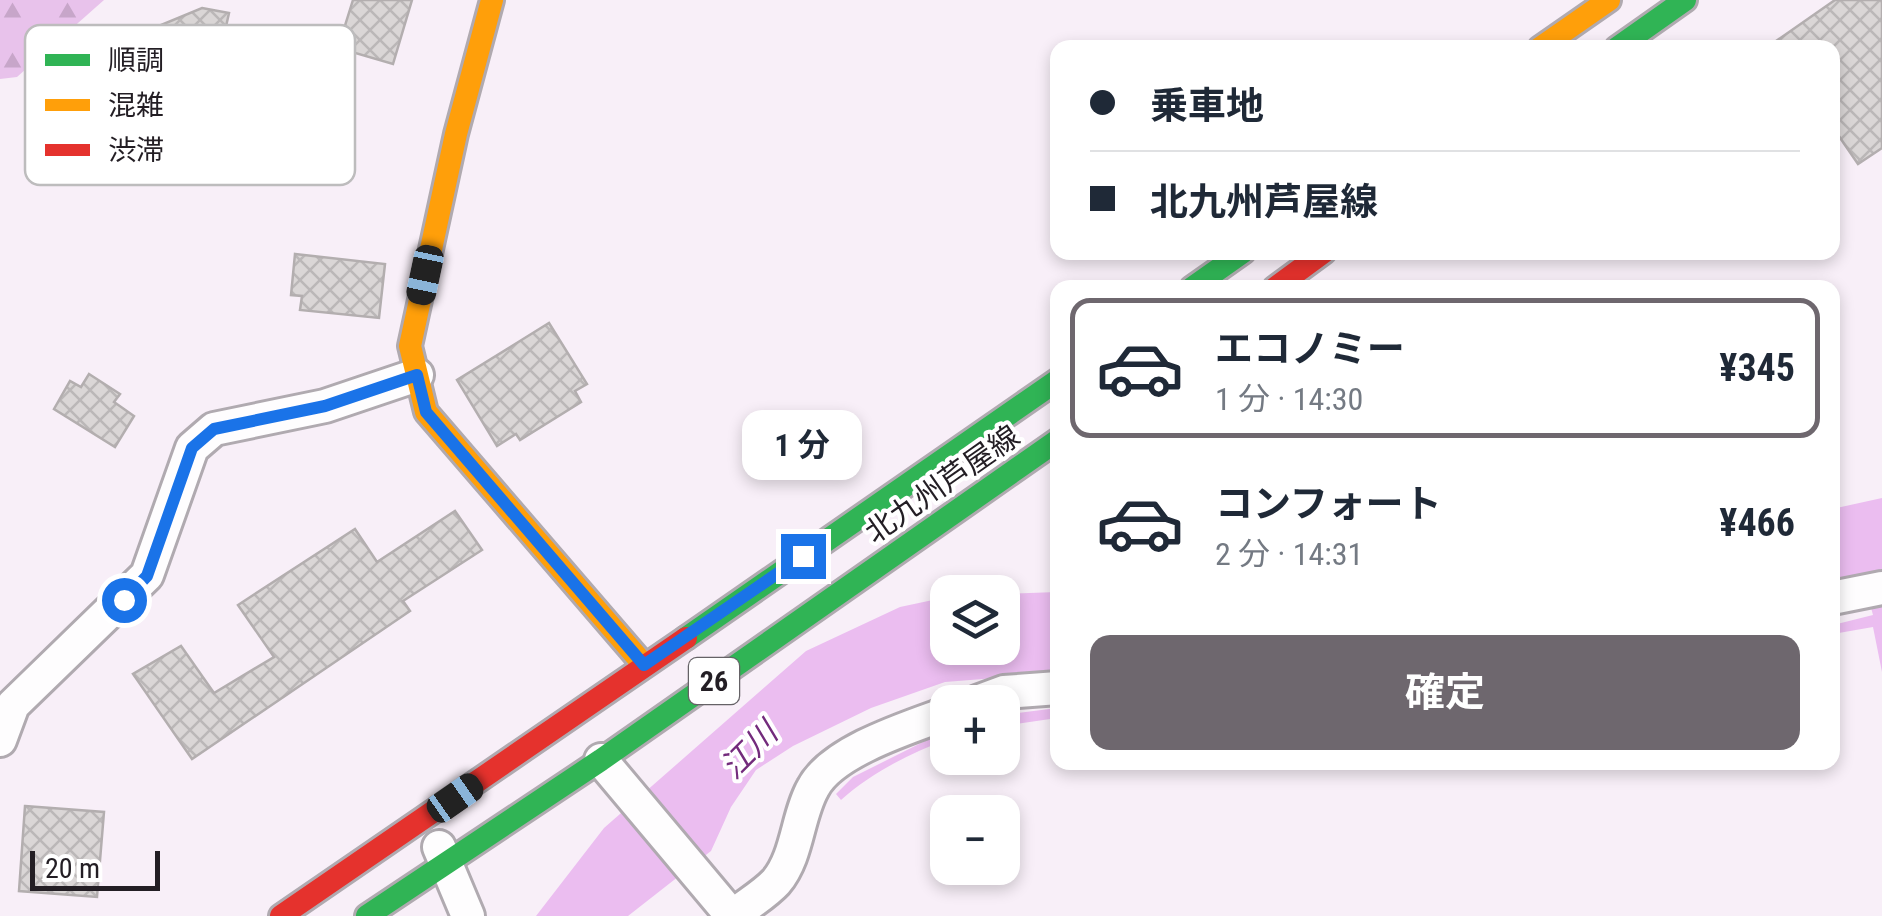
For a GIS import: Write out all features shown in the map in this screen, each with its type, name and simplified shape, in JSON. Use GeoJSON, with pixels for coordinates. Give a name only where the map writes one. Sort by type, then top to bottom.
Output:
{"type":"FeatureCollection","features":[{"type":"Feature","properties":{"kind":"main road"},"geometry":{"type":"LineString","coordinates":[[492,0],[456,134],[410,346],[426,412],[644,665]]}},
{"type":"Feature","properties":{"kind":"main road"},"geometry":{"type":"LineString","coordinates":[[1552,40],[1609,0]]}},
{"type":"Feature","properties":{"kind":"main road"},"geometry":{"type":"LineString","coordinates":[[1628,40],[1685,0]]}},
{"type":"Feature","properties":{"kind":"main road"},"geometry":{"type":"LineString","coordinates":[[1203,280],[1231,260]]}},
{"type":"Feature","properties":{"kind":"main road"},"geometry":{"type":"LineString","coordinates":[[1285,280],[1313,260]]}},
{"type":"Feature","properties":{"kind":"main road","name":"北九州芦屋線"},"geometry":{"type":"LineString","coordinates":[[280,916],[1050,386]]}},
{"type":"Feature","properties":{"kind":"main road","name":"北九州芦屋線"},"geometry":{"type":"LineString","coordinates":[[366,916],[601,760],[1050,446]]}},
{"type":"Feature","properties":{"kind":"street"},"geometry":{"type":"LineString","coordinates":[[0,740],[13,706],[147,576],[192,448],[214,429],[325,406],[417,375]]}},
{"type":"Feature","properties":{"kind":"street"},"geometry":{"type":"LineString","coordinates":[[1840,596],[1882,588]]}},
{"type":"Feature","properties":{"kind":"street"},"geometry":{"type":"LineString","coordinates":[[1020,691],[1050,689]]}},
{"type":"Feature","properties":{"kind":"street"},"geometry":{"type":"LineString","coordinates":[[601,760],[732,916],[777,881],[795,843],[813,786],[827,771],[872,741],[930,720]]}},
{"type":"Feature","properties":{"kind":"street"},"geometry":{"type":"LineString","coordinates":[[424,820],[448,861],[468,916]]}},
{"type":"Feature","properties":{"kind":"green space"},"geometry":{"type":"Polygon","coordinates":[[[0,0],[104,0],[76,25],[25,25],[25,70],[17,77],[0,79],[0,0]]]}},
{"type":"Feature","properties":{"kind":"water"},"geometry":{"type":"Polygon","coordinates":[[[1882,498],[1882,569],[1877,571],[1882,592],[1882,672],[1873,627],[1840,633],[1840,623],[1873,615],[1862,574],[1840,579],[1840,507],[1882,498]]]}},
{"type":"Feature","properties":{"kind":"water","name":"江川"},"geometry":{"type":"Polygon","coordinates":[[[1050,592],[1050,674],[945,682],[871,708],[793,746],[756,770],[731,807],[711,851],[628,916],[536,916],[604,828],[806,651],[900,607],[930,601],[930,665],[1020,665],[1020,593],[1050,592]]]}},
{"type":"Feature","properties":{"kind":"water"},"geometry":{"type":"Polygon","coordinates":[[[1050,709],[1050,719],[1020,723],[1020,713],[1050,709]]]}},
{"type":"Feature","properties":{"kind":"water"},"geometry":{"type":"Polygon","coordinates":[[[930,738],[930,747],[891,765],[841,800],[836,794],[853,777],[930,738]]]}},
{"type":"Feature","properties":{"kind":"building"},"geometry":{"type":"Polygon","coordinates":[[[353,0],[412,0],[393,64],[355,53],[355,25],[345,25],[353,0]]]}},
{"type":"Feature","properties":{"kind":"building"},"geometry":{"type":"Polygon","coordinates":[[[1835,0],[1882,0],[1882,148],[1858,164],[1840,138],[1840,40],[1778,40],[1835,0]]]}},
{"type":"Feature","properties":{"kind":"building"},"geometry":{"type":"Polygon","coordinates":[[[202,8],[229,13],[226,25],[161,25],[202,8]]]}},
{"type":"Feature","properties":{"kind":"building"},"geometry":{"type":"Polygon","coordinates":[[[295,254],[385,264],[379,318],[300,310],[302,296],[291,295],[295,254]]]}},
{"type":"Feature","properties":{"kind":"building"},"geometry":{"type":"Polygon","coordinates":[[[549,323],[587,384],[575,391],[581,402],[520,440],[516,434],[497,446],[457,380],[549,323]]]}},
{"type":"Feature","properties":{"kind":"building"},"geometry":{"type":"Polygon","coordinates":[[[89,374],[120,394],[114,402],[134,416],[115,447],[54,409],[70,381],[81,387],[89,374]]]}},
{"type":"Feature","properties":{"kind":"building"},"geometry":{"type":"Polygon","coordinates":[[[455,511],[482,550],[403,601],[410,611],[192,759],[133,674],[181,646],[214,693],[274,657],[238,605],[355,529],[377,562],[455,511]]]}},
{"type":"Feature","properties":{"kind":"building"},"geometry":{"type":"Polygon","coordinates":[[[25,806],[104,812],[97,897],[19,891],[25,806]]]}},
{"type":"Feature","properties":{"kind":"traffic: fast"},"geometry":{"type":"LineString","coordinates":[[1628,40],[1685,0]]}},
{"type":"Feature","properties":{"kind":"traffic: fast"},"geometry":{"type":"LineString","coordinates":[[1203,280],[1232,260]]}},
{"type":"Feature","properties":{"kind":"traffic: fast"},"geometry":{"type":"LineString","coordinates":[[686,638],[1050,386]]}},
{"type":"Feature","properties":{"kind":"traffic: fast"},"geometry":{"type":"LineString","coordinates":[[367,916],[601,760],[1050,446]]}},
{"type":"Feature","properties":{"kind":"traffic: slow"},"geometry":{"type":"LineString","coordinates":[[492,0],[456,134],[410,346],[426,412],[644,665]]}},
{"type":"Feature","properties":{"kind":"traffic: slow"},"geometry":{"type":"LineString","coordinates":[[1552,40],[1609,0]]}},
{"type":"Feature","properties":{"kind":"traffic: jam"},"geometry":{"type":"LineString","coordinates":[[1286,280],[1313,260]]}},
{"type":"Feature","properties":{"kind":"traffic: jam"},"geometry":{"type":"LineString","coordinates":[[281,916],[686,638]]}},
{"type":"Feature","properties":{"kind":"route"},"geometry":{"type":"LineString","coordinates":[[124,600],[147,576],[192,448],[214,429],[325,406],[417,375],[426,412],[644,665],[803,556]]}}]}
